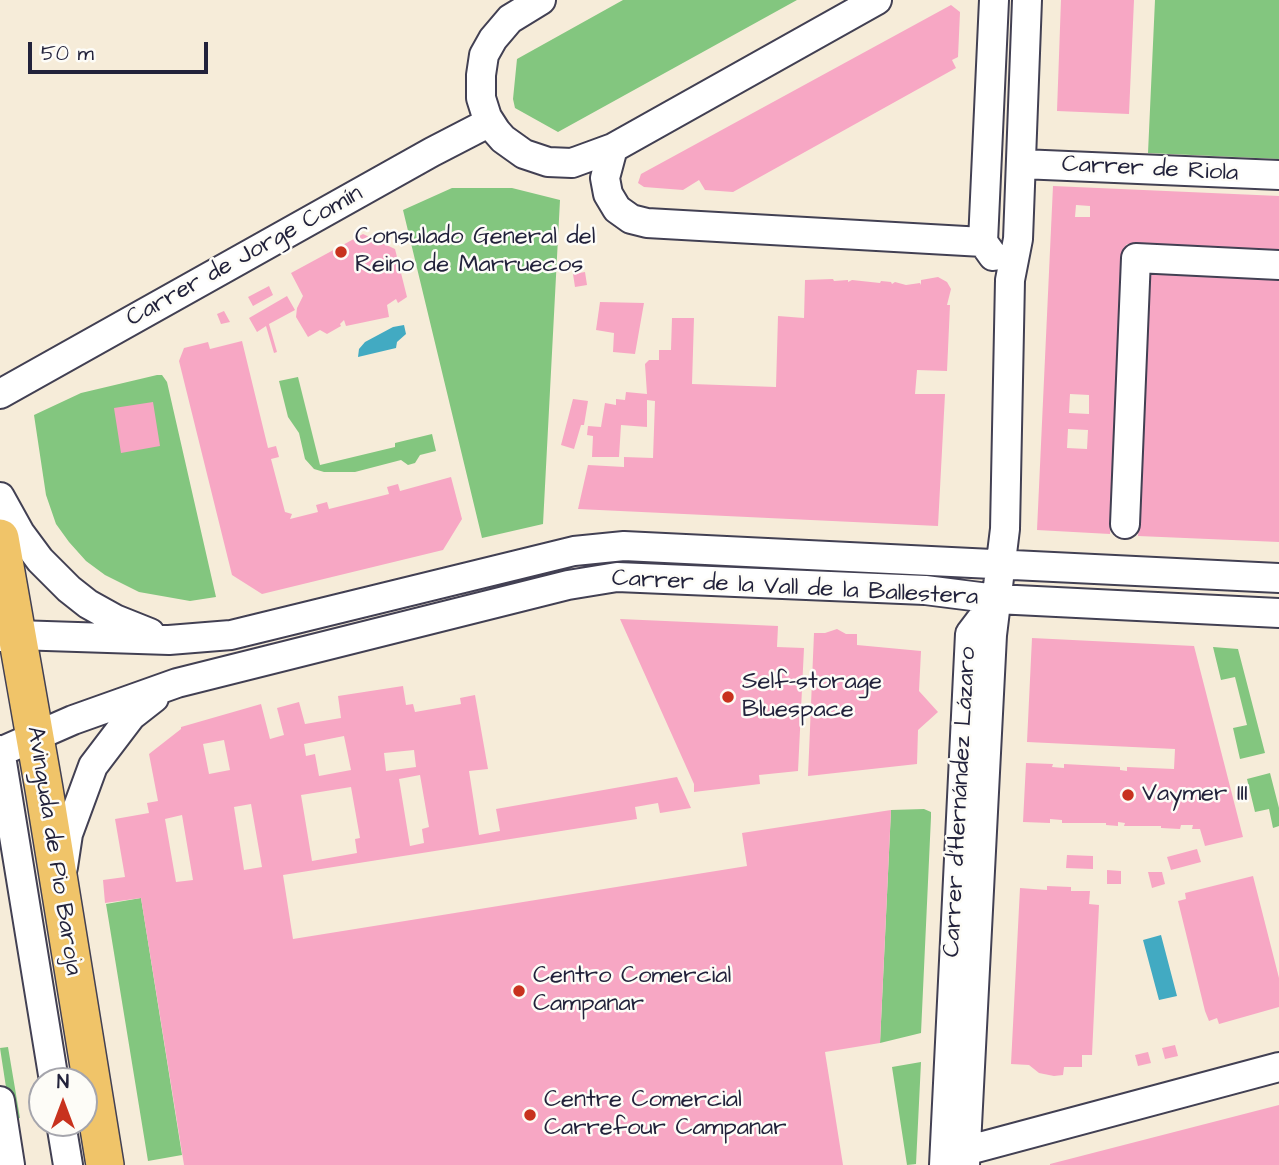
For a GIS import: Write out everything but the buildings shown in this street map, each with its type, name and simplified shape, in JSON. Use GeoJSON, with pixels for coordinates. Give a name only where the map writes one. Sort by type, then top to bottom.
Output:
{"type":"FeatureCollection","features":[{"type":"Feature","properties":{"kind":"main road","name":"Avinguda de Pio Baroja"},"geometry":{"type":"LineString","coordinates":[[0,538],[8,636],[34,736],[105,1165]]}},
{"type":"Feature","properties":{"kind":"street"},"geometry":{"type":"LineString","coordinates":[[541,0],[510,9],[484,55],[481,98],[490,122],[503,139],[524,155],[548,162],[572,163],[613,148],[877,0]]}},
{"type":"Feature","properties":{"kind":"street"},"geometry":{"type":"LineString","coordinates":[[994,0],[983,242],[1010,280]]}},
{"type":"Feature","properties":{"kind":"street","name":"Carrer d'Hernández Lázaro"},"geometry":{"type":"LineString","coordinates":[[955,1159],[970,634],[996,599],[1001,564],[1005,519],[1010,280],[1018,239],[1027,0]]}},
{"type":"Feature","properties":{"kind":"street","name":"Carrer de Jorge Comín"},"geometry":{"type":"LineString","coordinates":[[0,394],[490,122]]}},
{"type":"Feature","properties":{"kind":"street"},"geometry":{"type":"LineString","coordinates":[[613,148],[605,178],[608,194],[617,209],[631,219],[648,223],[983,242]]}},
{"type":"Feature","properties":{"kind":"street","name":"Carrer de Riola"},"geometry":{"type":"LineString","coordinates":[[1021,164],[1279,175]]}},
{"type":"Feature","properties":{"kind":"street"},"geometry":{"type":"LineString","coordinates":[[1125,524],[1136,258],[1279,265]]}},
{"type":"Feature","properties":{"kind":"street"},"geometry":{"type":"LineString","coordinates":[[0,497],[20,533],[66,587],[115,619],[169,640]]}},
{"type":"Feature","properties":{"kind":"street","name":"Carrer de la Vall de la Ballestera"},"geometry":{"type":"LineString","coordinates":[[8,636],[169,640],[231,635],[523,563],[600,548],[660,547],[1279,579]]}},
{"type":"Feature","properties":{"kind":"street","name":"Carrer de la Vall de la Ballestera"},"geometry":{"type":"LineString","coordinates":[[0,751],[73,720],[177,683],[568,585],[617,577],[925,590],[996,599],[1279,613]]}},
{"type":"Feature","properties":{"kind":"street"},"geometry":{"type":"LineString","coordinates":[[60,886],[68,834],[93,766],[131,716],[177,683]]}},
{"type":"Feature","properties":{"kind":"street","name":"Avinguda de Pio Baroja"},"geometry":{"type":"LineString","coordinates":[[0,751],[52,1067]]}},
{"type":"Feature","properties":{"kind":"street"},"geometry":{"type":"LineString","coordinates":[[955,1159],[1279,1067]]}},
{"type":"Feature","properties":{"kind":"street"},"geometry":{"type":"LineString","coordinates":[[0,1101],[10,1165]]}},
{"type":"Feature","properties":{"kind":"street"},"geometry":{"type":"LineString","coordinates":[[63,1137],[68,1165]]}},
{"type":"Feature","properties":{"kind":"green space"},"geometry":{"type":"Polygon","coordinates":[[[623,0],[797,0],[558,132],[515,108],[513,99],[517,59],[623,0]]]}},
{"type":"Feature","properties":{"kind":"green space"},"geometry":{"type":"Polygon","coordinates":[[[1155,0],[1279,0],[1279,159],[1148,153],[1155,0]]]}},
{"type":"Feature","properties":{"kind":"green space"},"geometry":{"type":"Polygon","coordinates":[[[452,188],[512,188],[560,200],[543,524],[482,538],[403,210],[452,188]]]}},
{"type":"Feature","properties":{"kind":"green space"},"geometry":{"type":"Polygon","coordinates":[[[162,375],[167,382],[216,597],[190,601],[139,592],[105,575],[86,561],[69,542],[56,524],[46,495],[34,415],[81,393],[162,375]]]}},
{"type":"Feature","properties":{"kind":"green space"},"geometry":{"type":"Polygon","coordinates":[[[298,377],[320,465],[395,447],[395,443],[432,434],[436,451],[420,455],[415,463],[408,465],[401,460],[355,472],[324,472],[314,469],[305,459],[299,433],[288,417],[279,381],[298,377]]]}},
{"type":"Feature","properties":{"kind":"green space"},"geometry":{"type":"Polygon","coordinates":[[[1213,647],[1238,649],[1265,753],[1240,759],[1233,728],[1247,725],[1235,677],[1221,680],[1213,647]]]}},
{"type":"Feature","properties":{"kind":"green space"},"geometry":{"type":"Polygon","coordinates":[[[1270,773],[1279,808],[1279,826],[1273,828],[1269,809],[1255,812],[1247,779],[1270,773]]]}},
{"type":"Feature","properties":{"kind":"green space"},"geometry":{"type":"Polygon","coordinates":[[[924,809],[931,812],[931,817],[921,1033],[880,1043],[891,810],[924,809]]]}},
{"type":"Feature","properties":{"kind":"green space"},"geometry":{"type":"Polygon","coordinates":[[[141,898],[182,1155],[148,1161],[106,904],[141,898]]]}},
{"type":"Feature","properties":{"kind":"green space"},"geometry":{"type":"Polygon","coordinates":[[[8,1047],[20,1118],[11,1120],[0,1048],[8,1047]]]}},
{"type":"Feature","properties":{"kind":"green space"},"geometry":{"type":"Polygon","coordinates":[[[921,1062],[916,1164],[907,1165],[892,1067],[921,1062]]]}},
{"type":"Feature","properties":{"kind":"water"},"geometry":{"type":"Polygon","coordinates":[[[404,325],[406,334],[397,342],[396,348],[358,357],[359,349],[365,342],[393,327],[404,325]]]}},
{"type":"Feature","properties":{"kind":"water"},"geometry":{"type":"Polygon","coordinates":[[[1161,935],[1177,996],[1159,1000],[1143,940],[1161,935]]]}},
{"type":"Feature","properties":{"kind":"place","name":"Consulado General del Reino de Marruecos"},"geometry":{"type":"Point","coordinates":[341,252]}},
{"type":"Feature","properties":{"kind":"place","name":"Self-storage Bluespace"},"geometry":{"type":"Point","coordinates":[728,697]}},
{"type":"Feature","properties":{"kind":"place","name":"Vaymer III"},"geometry":{"type":"Point","coordinates":[1128,795]}},
{"type":"Feature","properties":{"kind":"place","name":"Centro Comercial Campanar"},"geometry":{"type":"Point","coordinates":[519,991]}},
{"type":"Feature","properties":{"kind":"place","name":"Centre Comercial Carrefour Campanar"},"geometry":{"type":"Point","coordinates":[530,1115]}}]}
